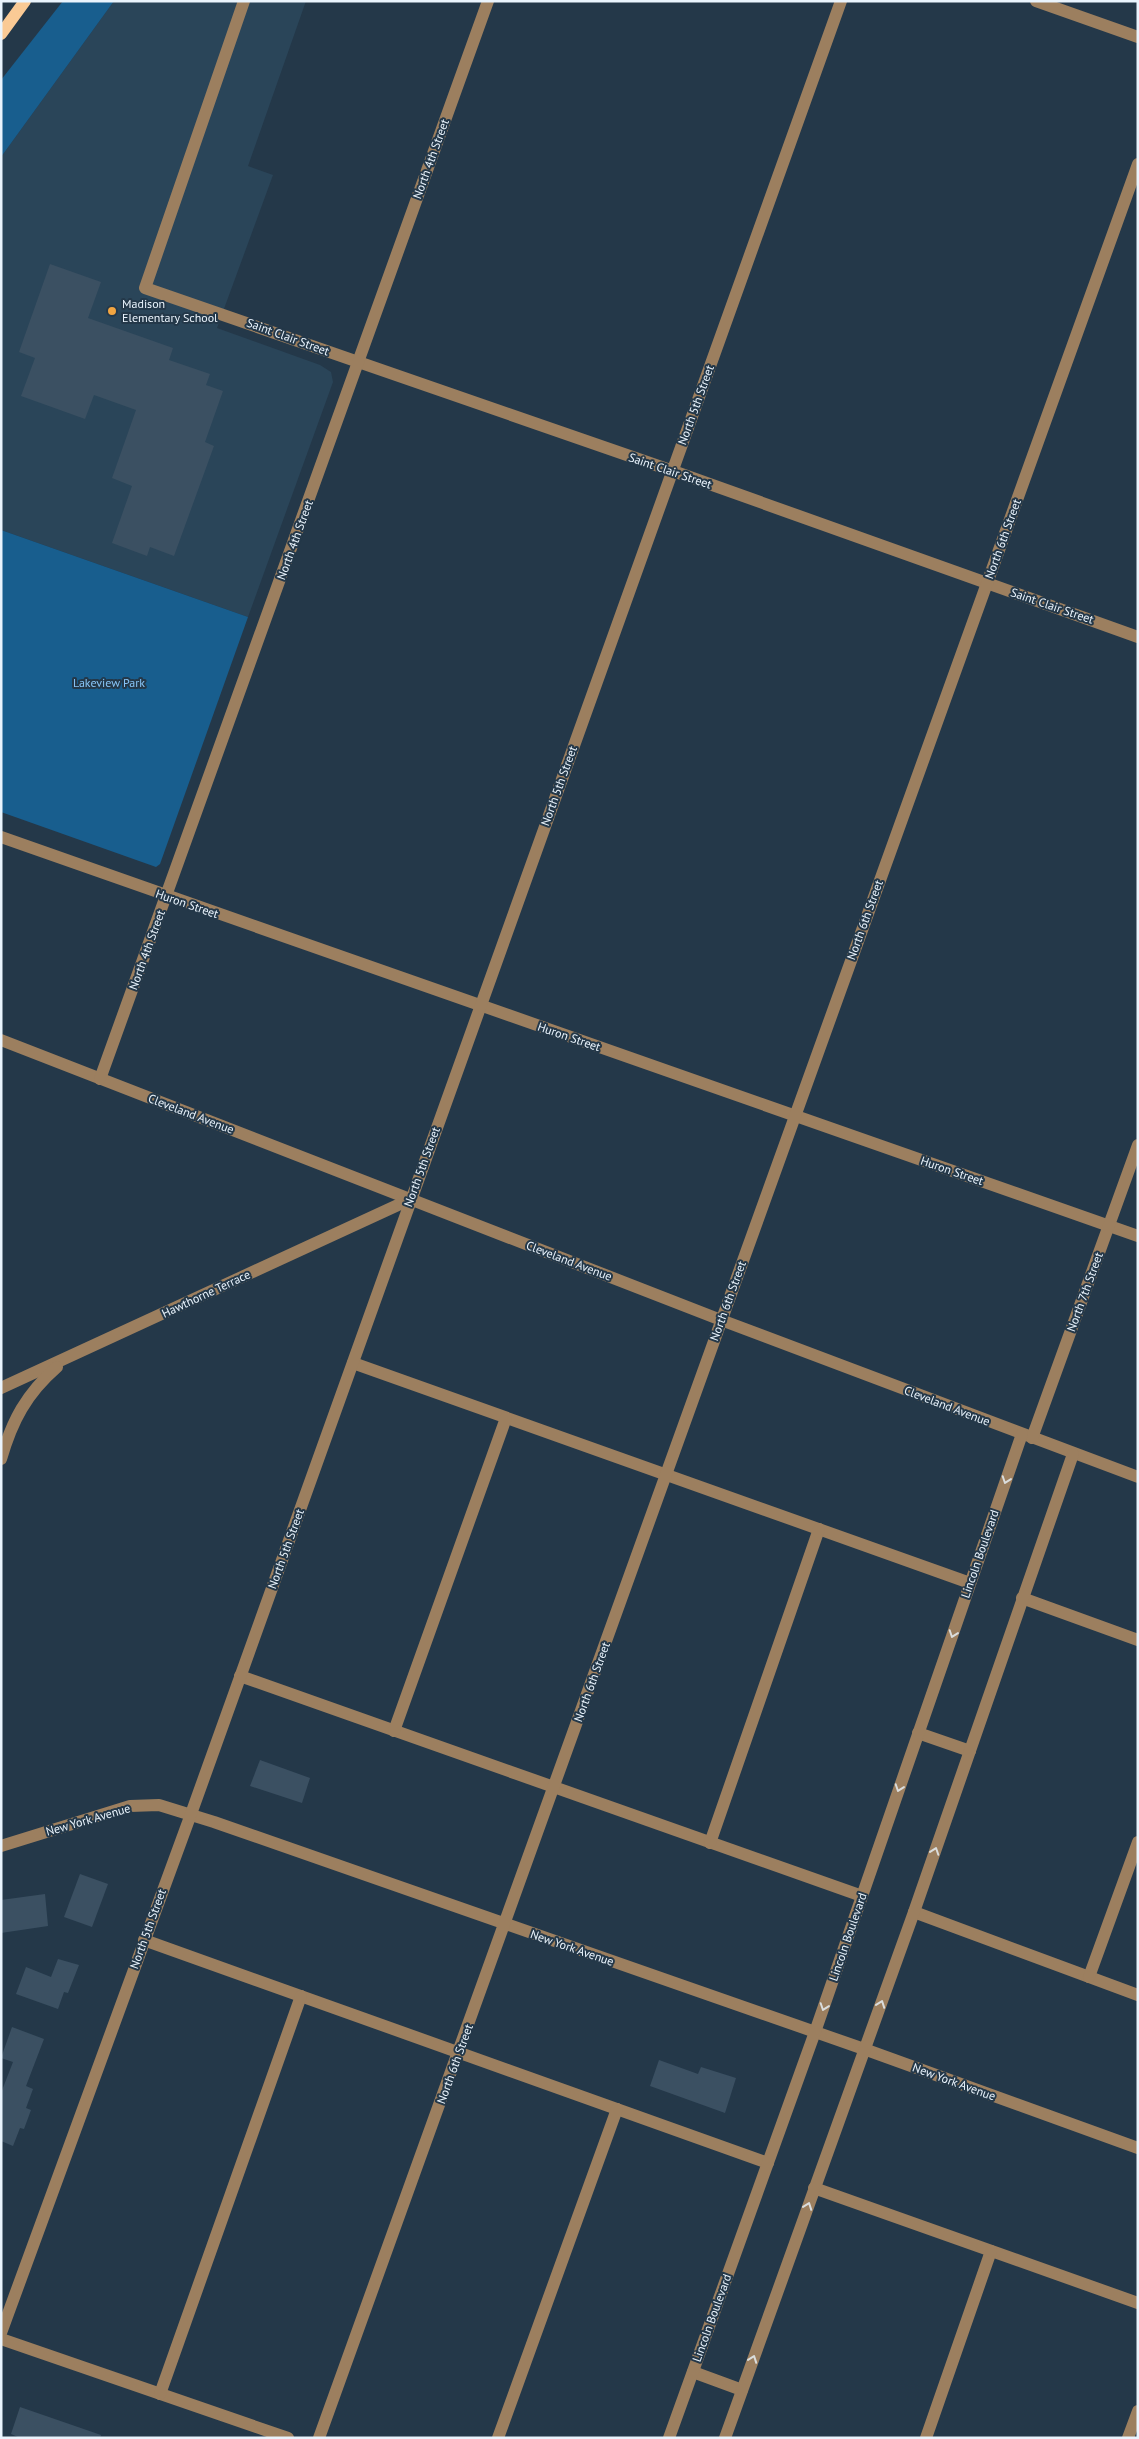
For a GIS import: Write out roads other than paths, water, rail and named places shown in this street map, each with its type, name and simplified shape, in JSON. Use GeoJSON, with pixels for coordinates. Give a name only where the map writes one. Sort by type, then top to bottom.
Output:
{"type":"FeatureCollection","features":[{"type":"Feature","properties":{"kind":"main road"},"geometry":{"type":"LineString","coordinates":[[1,34],[25,1]]}},
{"type":"Feature","properties":{"kind":"street","name":"Saint Clair Street"},"geometry":{"type":"LineString","coordinates":[[244,1],[146,288],[673,471],[1138,637]]}},
{"type":"Feature","properties":{"kind":"street","name":"North 4th Street"},"geometry":{"type":"LineString","coordinates":[[100,1079],[488,1]]}},
{"type":"Feature","properties":{"kind":"street","name":"North 5th Street"},"geometry":{"type":"LineString","coordinates":[[1,2332],[240,1676],[841,1]]}},
{"type":"Feature","properties":{"kind":"street"},"geometry":{"type":"LineString","coordinates":[[1036,1],[1138,37]]}},
{"type":"Feature","properties":{"kind":"street","name":"North 6th Street"},"geometry":{"type":"LineString","coordinates":[[319,2438],[506,1925],[721,1320],[1138,164]]}},
{"type":"Feature","properties":{"kind":"street","name":"Huron Street"},"geometry":{"type":"LineString","coordinates":[[1,837],[1138,1236]]}},
{"type":"Feature","properties":{"kind":"street","name":"Cleveland Avenue"},"geometry":{"type":"LineString","coordinates":[[1,1040],[721,1320],[1138,1477]]}},
{"type":"Feature","properties":{"kind":"street","name":"North 7th Street"},"geometry":{"type":"LineString","coordinates":[[1027,1436],[1138,1145]]}},
{"type":"Feature","properties":{"kind":"street","name":"Hawthorne Terrace"},"geometry":{"type":"LineString","coordinates":[[1,1388],[411,1199]]}},
{"type":"Feature","properties":{"kind":"street"},"geometry":{"type":"LineString","coordinates":[[1,1459],[18,1412],[43,1379],[66,1359]]}},
{"type":"Feature","properties":{"kind":"street"},"geometry":{"type":"LineString","coordinates":[[352,1362],[666,1476],[970,1583]]}},
{"type":"Feature","properties":{"kind":"street"},"geometry":{"type":"LineString","coordinates":[[394,1731],[506,1418]]}},
{"type":"Feature","properties":{"kind":"street","name":"Lincoln Boulevard"},"geometry":{"type":"LineString","coordinates":[[669,2438],[815,2032],[970,1583],[1027,1436]]}},
{"type":"Feature","properties":{"kind":"street"},"geometry":{"type":"LineString","coordinates":[[724,2438],[914,1912],[1073,1454]]}},
{"type":"Feature","properties":{"kind":"street"},"geometry":{"type":"LineString","coordinates":[[710,1843],[819,1529]]}},
{"type":"Feature","properties":{"kind":"street"},"geometry":{"type":"LineString","coordinates":[[1022,1598],[1138,1640]]}},
{"type":"Feature","properties":{"kind":"street"},"geometry":{"type":"LineString","coordinates":[[240,1676],[862,1896]]}},
{"type":"Feature","properties":{"kind":"street"},"geometry":{"type":"LineString","coordinates":[[918,1733],[970,1750]]}},
{"type":"Feature","properties":{"kind":"street","name":"New York Avenue"},"geometry":{"type":"LineString","coordinates":[[1,1846],[130,1806],[159,1805],[190,1814],[864,2049],[1138,2148]]}},
{"type":"Feature","properties":{"kind":"street"},"geometry":{"type":"LineString","coordinates":[[1089,1977],[1138,1842]]}},
{"type":"Feature","properties":{"kind":"street"},"geometry":{"type":"LineString","coordinates":[[914,1912],[1138,1995]]}},
{"type":"Feature","properties":{"kind":"street"},"geometry":{"type":"LineString","coordinates":[[144,1940],[768,2163]]}},
{"type":"Feature","properties":{"kind":"street"},"geometry":{"type":"LineString","coordinates":[[160,2394],[301,1996]]}},
{"type":"Feature","properties":{"kind":"street"},"geometry":{"type":"LineString","coordinates":[[498,2438],[617,2109]]}},
{"type":"Feature","properties":{"kind":"street"},"geometry":{"type":"LineString","coordinates":[[814,2188],[1138,2303]]}},
{"type":"Feature","properties":{"kind":"street"},"geometry":{"type":"LineString","coordinates":[[926,2438],[991,2251]]}},
{"type":"Feature","properties":{"kind":"street"},"geometry":{"type":"LineString","coordinates":[[1,2340],[288,2438]]}},
{"type":"Feature","properties":{"kind":"street"},"geometry":{"type":"LineString","coordinates":[[693,2372],[742,2390]]}},
{"type":"Feature","properties":{"kind":"street"},"geometry":{"type":"LineString","coordinates":[[1128,2438],[1138,2411]]}},
{"type":"Feature","properties":{"kind":"place","name":"Madison Elementary School"},"geometry":{"type":"Point","coordinates":[112,311]}},
{"type":"Feature","properties":{"kind":"park label","name":"Lakeview Park"},"geometry":{"type":"Point","coordinates":[109,683]}}]}
